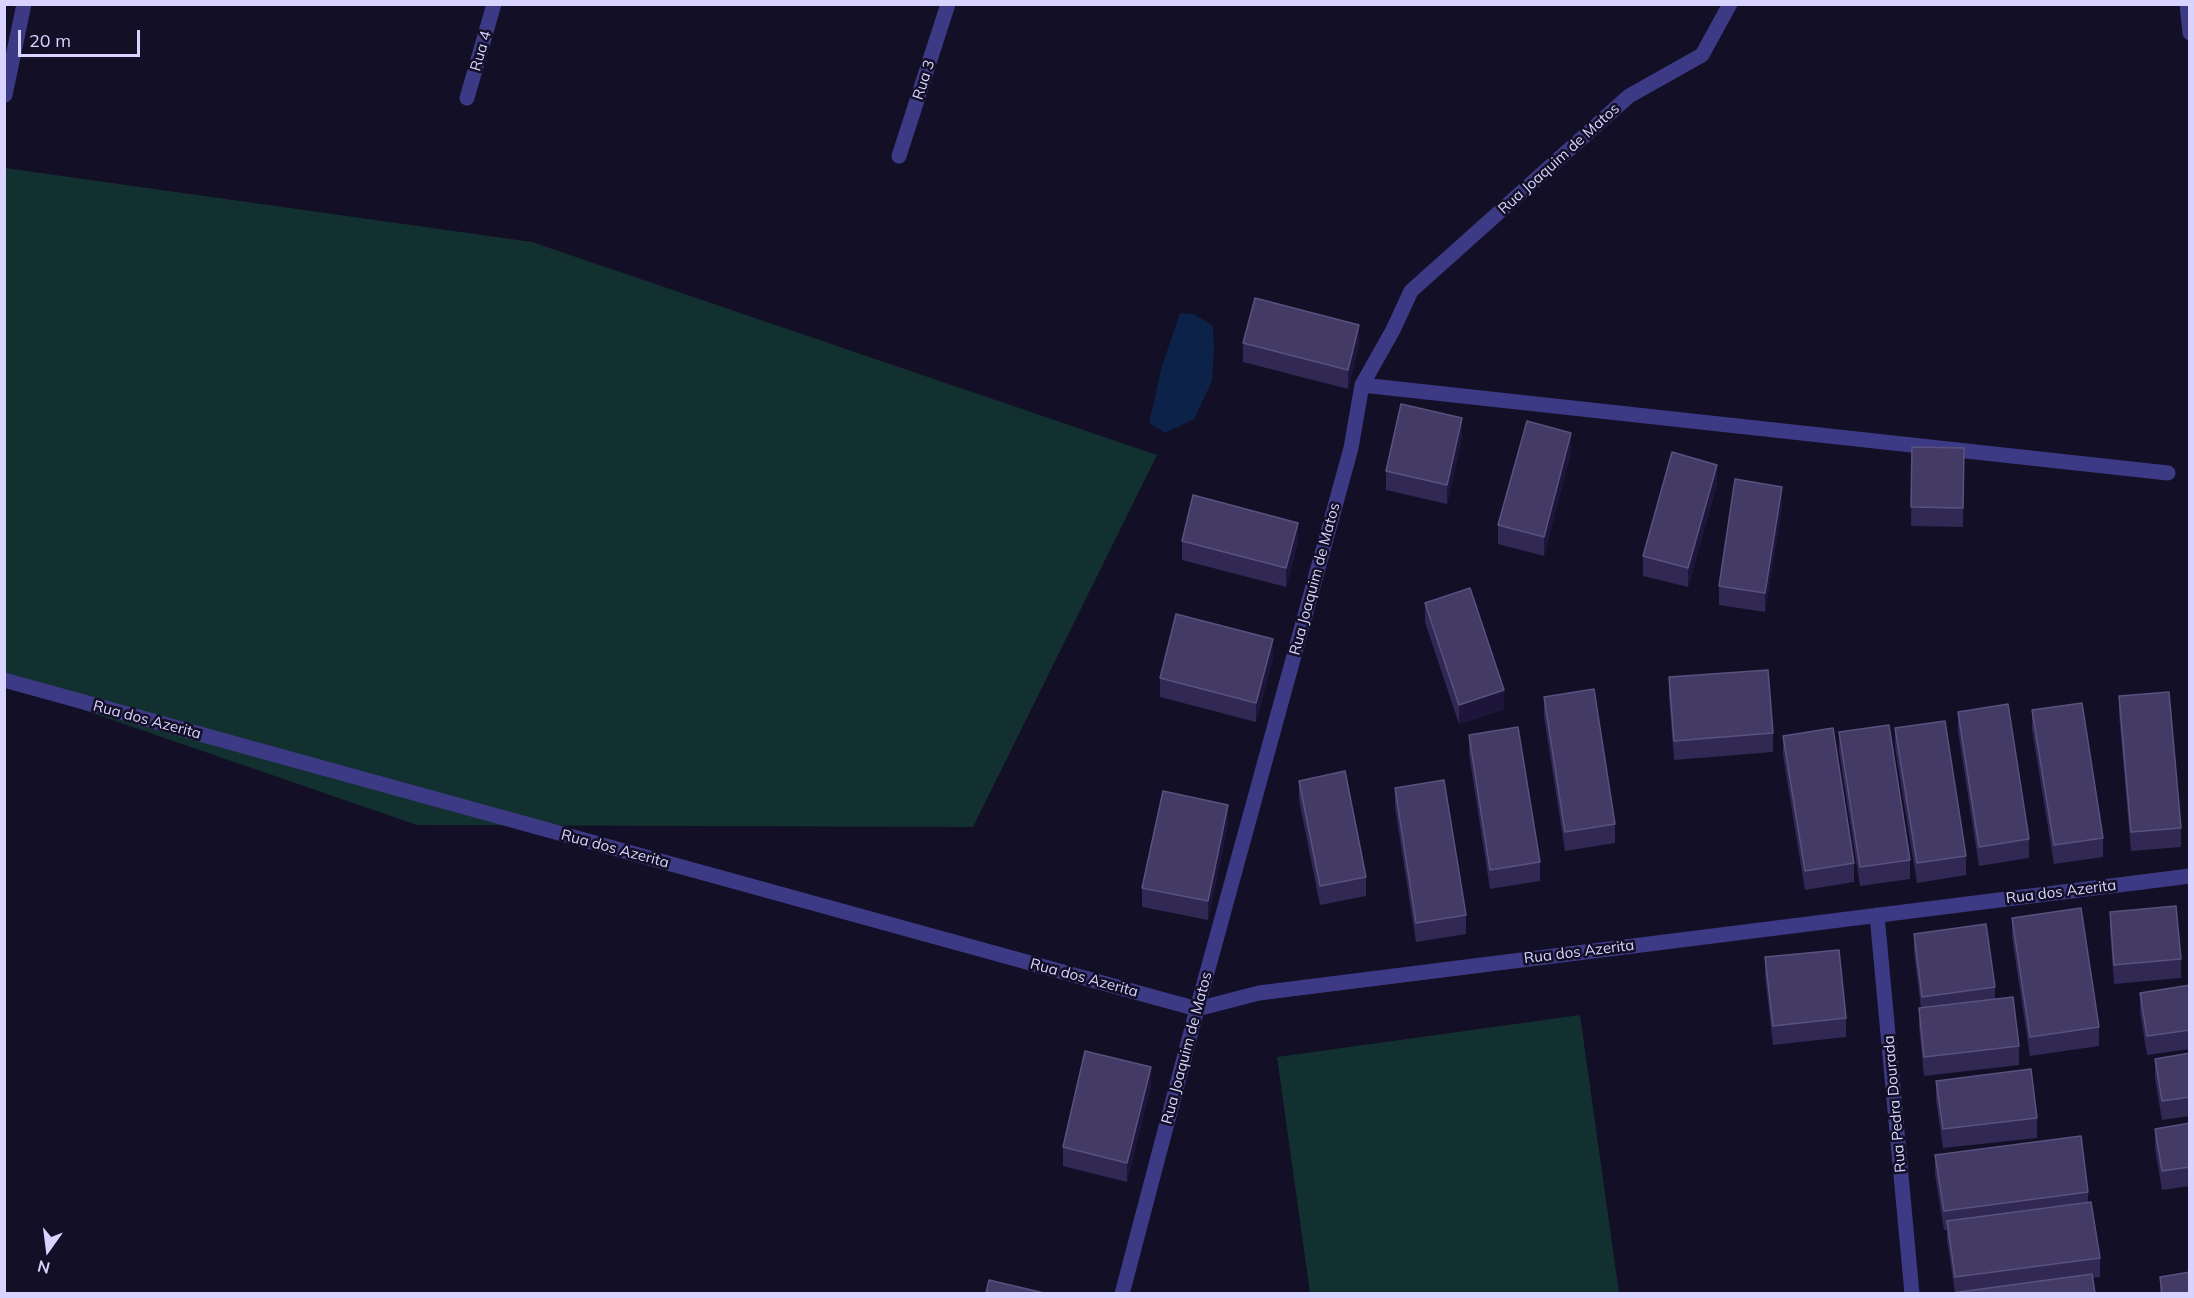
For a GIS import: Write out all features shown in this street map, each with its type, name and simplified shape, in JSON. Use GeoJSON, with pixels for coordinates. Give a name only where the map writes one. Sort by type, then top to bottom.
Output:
{"type":"FeatureCollection","features":[{"type":"Feature","properties":{"kind":"street"},"geometry":{"type":"LineString","coordinates":[[5,95],[24,4]]}},
{"type":"Feature","properties":{"kind":"street","name":"Rua 4"},"geometry":{"type":"LineString","coordinates":[[467,98],[494,4]]}},
{"type":"Feature","properties":{"kind":"street","name":"Rua 3"},"geometry":{"type":"LineString","coordinates":[[899,156],[948,4]]}},
{"type":"Feature","properties":{"kind":"street","name":"Rua Joaquim de Matos"},"geometry":{"type":"LineString","coordinates":[[1122,1293],[1197,1009],[1351,448],[1362,385],[1393,330],[1411,291],[1629,96],[1702,56],[1730,4]]}},
{"type":"Feature","properties":{"kind":"street"},"geometry":{"type":"LineString","coordinates":[[2187,4],[2190,33]]}},
{"type":"Feature","properties":{"kind":"street"},"geometry":{"type":"LineString","coordinates":[[1362,385],[2168,473]]}},
{"type":"Feature","properties":{"kind":"street","name":"Rua dos Azerita"},"geometry":{"type":"LineString","coordinates":[[4,680],[1197,1009],[1259,993],[2190,876]]}},
{"type":"Feature","properties":{"kind":"street","name":"Rua Pedra Dourada"},"geometry":{"type":"LineString","coordinates":[[1877,915],[1912,1293]]}},
{"type":"Feature","properties":{"kind":"green space"},"geometry":{"type":"Polygon","coordinates":[[[5,168],[532,242],[1157,455],[973,827],[417,825],[5,683],[5,168]]]}},
{"type":"Feature","properties":{"kind":"green space"},"geometry":{"type":"Polygon","coordinates":[[[1580,1015],[1619,1293],[1310,1293],[1277,1057],[1580,1015]]]}},
{"type":"Feature","properties":{"kind":"water"},"geometry":{"type":"Polygon","coordinates":[[[1180,313],[1194,314],[1213,326],[1212,381],[1194,419],[1165,433],[1149,423],[1162,366],[1180,313]]]}},
{"type":"Feature","properties":{"kind":"building"},"geometry":{"type":"Polygon","coordinates":[[[1255,298],[1359,325],[1348,370],[1243,343],[1255,298]]]}},
{"type":"Feature","properties":{"kind":"building"},"geometry":{"type":"Polygon","coordinates":[[[1401,404],[1462,418],[1447,485],[1386,471],[1401,404]]]}},
{"type":"Feature","properties":{"kind":"building"},"geometry":{"type":"Polygon","coordinates":[[[1527,421],[1571,433],[1544,537],[1498,525],[1527,421]]]}},
{"type":"Feature","properties":{"kind":"building"},"geometry":{"type":"Polygon","coordinates":[[[1912,447],[1964,448],[1963,508],[1911,507],[1912,447]]]}},
{"type":"Feature","properties":{"kind":"building"},"geometry":{"type":"Polygon","coordinates":[[[1672,452],[1717,465],[1688,568],[1643,556],[1672,452]]]}},
{"type":"Feature","properties":{"kind":"building"},"geometry":{"type":"Polygon","coordinates":[[[1735,479],[1782,487],[1765,593],[1719,586],[1735,479]]]}},
{"type":"Feature","properties":{"kind":"building"},"geometry":{"type":"Polygon","coordinates":[[[1193,495],[1298,523],[1286,568],[1182,541],[1193,495]]]}},
{"type":"Feature","properties":{"kind":"building"},"geometry":{"type":"Polygon","coordinates":[[[1470,588],[1504,690],[1459,705],[1425,603],[1470,588]]]}},
{"type":"Feature","properties":{"kind":"building"},"geometry":{"type":"Polygon","coordinates":[[[1176,614],[1273,639],[1256,703],[1160,678],[1176,614]]]}},
{"type":"Feature","properties":{"kind":"building"},"geometry":{"type":"Polygon","coordinates":[[[1768,670],[1773,733],[1674,741],[1669,677],[1768,670]]]}},
{"type":"Feature","properties":{"kind":"building"},"geometry":{"type":"Polygon","coordinates":[[[1594,689],[1615,824],[1565,832],[1544,697],[1594,689]]]}},
{"type":"Feature","properties":{"kind":"building"},"geometry":{"type":"Polygon","coordinates":[[[2169,692],[2181,828],[2131,832],[2119,696],[2169,692]]]}},
{"type":"Feature","properties":{"kind":"building"},"geometry":{"type":"Polygon","coordinates":[[[2082,703],[2103,838],[2054,845],[2032,710],[2082,703]]]}},
{"type":"Feature","properties":{"kind":"building"},"geometry":{"type":"Polygon","coordinates":[[[2008,704],[2029,839],[1979,847],[1958,712],[2008,704]]]}},
{"type":"Feature","properties":{"kind":"building"},"geometry":{"type":"Polygon","coordinates":[[[1945,721],[1966,856],[1917,863],[1895,728],[1945,721]]]}},
{"type":"Feature","properties":{"kind":"building"},"geometry":{"type":"Polygon","coordinates":[[[1889,725],[1910,860],[1860,867],[1839,732],[1889,725]]]}},
{"type":"Feature","properties":{"kind":"building"},"geometry":{"type":"Polygon","coordinates":[[[1518,727],[1540,862],[1490,870],[1469,735],[1518,727]]]}},
{"type":"Feature","properties":{"kind":"building"},"geometry":{"type":"Polygon","coordinates":[[[1833,728],[1854,863],[1805,871],[1783,736],[1833,728]]]}},
{"type":"Feature","properties":{"kind":"building"},"geometry":{"type":"Polygon","coordinates":[[[1345,771],[1366,877],[1320,886],[1299,781],[1345,771]]]}},
{"type":"Feature","properties":{"kind":"building"},"geometry":{"type":"Polygon","coordinates":[[[1444,780],[1466,915],[1416,923],[1395,788],[1444,780]]]}},
{"type":"Feature","properties":{"kind":"building"},"geometry":{"type":"Polygon","coordinates":[[[1163,791],[1228,805],[1208,901],[1142,888],[1163,791]]]}},
{"type":"Feature","properties":{"kind":"building"},"geometry":{"type":"Polygon","coordinates":[[[2176,906],[2181,959],[2114,965],[2110,912],[2176,906]]]}},
{"type":"Feature","properties":{"kind":"building"},"geometry":{"type":"Polygon","coordinates":[[[2081,908],[2099,1027],[2030,1037],[2012,918],[2081,908]]]}},
{"type":"Feature","properties":{"kind":"building"},"geometry":{"type":"Polygon","coordinates":[[[1986,924],[1995,987],[1922,997],[1914,934],[1986,924]]]}},
{"type":"Feature","properties":{"kind":"building"},"geometry":{"type":"Polygon","coordinates":[[[1839,950],[1846,1018],[1773,1026],[1765,957],[1839,950]]]}},
{"type":"Feature","properties":{"kind":"building"},"geometry":{"type":"Polygon","coordinates":[[[2190,985],[2190,1030],[2147,1036],[2140,993],[2190,985]]]}},
{"type":"Feature","properties":{"kind":"building"},"geometry":{"type":"Polygon","coordinates":[[[2013,997],[2019,1046],[1924,1057],[1919,1008],[2013,997]]]}},
{"type":"Feature","properties":{"kind":"building"},"geometry":{"type":"Polygon","coordinates":[[[1085,1051],[1151,1067],[1127,1163],[1063,1147],[1085,1051]]]}},
{"type":"Feature","properties":{"kind":"building"},"geometry":{"type":"Polygon","coordinates":[[[2190,1053],[2190,1097],[2162,1101],[2155,1059],[2190,1053]]]}},
{"type":"Feature","properties":{"kind":"building"},"geometry":{"type":"Polygon","coordinates":[[[2031,1069],[2037,1118],[1943,1129],[1936,1081],[2031,1069]]]}},
{"type":"Feature","properties":{"kind":"building"},"geometry":{"type":"Polygon","coordinates":[[[2190,1123],[2190,1167],[2162,1171],[2155,1129],[2190,1123]]]}},
{"type":"Feature","properties":{"kind":"building"},"geometry":{"type":"Polygon","coordinates":[[[2081,1136],[2088,1192],[1944,1211],[1935,1155],[2081,1136]]]}},
{"type":"Feature","properties":{"kind":"building"},"geometry":{"type":"Polygon","coordinates":[[[2091,1202],[2100,1258],[1955,1277],[1947,1221],[2091,1202]]]}},
{"type":"Feature","properties":{"kind":"building"},"geometry":{"type":"Polygon","coordinates":[[[2190,1272],[2190,1293],[2162,1293],[2160,1277],[2190,1272]]]}},
{"type":"Feature","properties":{"kind":"building"},"geometry":{"type":"Polygon","coordinates":[[[2092,1274],[2095,1293],[1952,1293],[2092,1274]]]}},
{"type":"Feature","properties":{"kind":"building"},"geometry":{"type":"Polygon","coordinates":[[[989,1280],[1044,1293],[986,1293],[989,1280]]]}}]}
